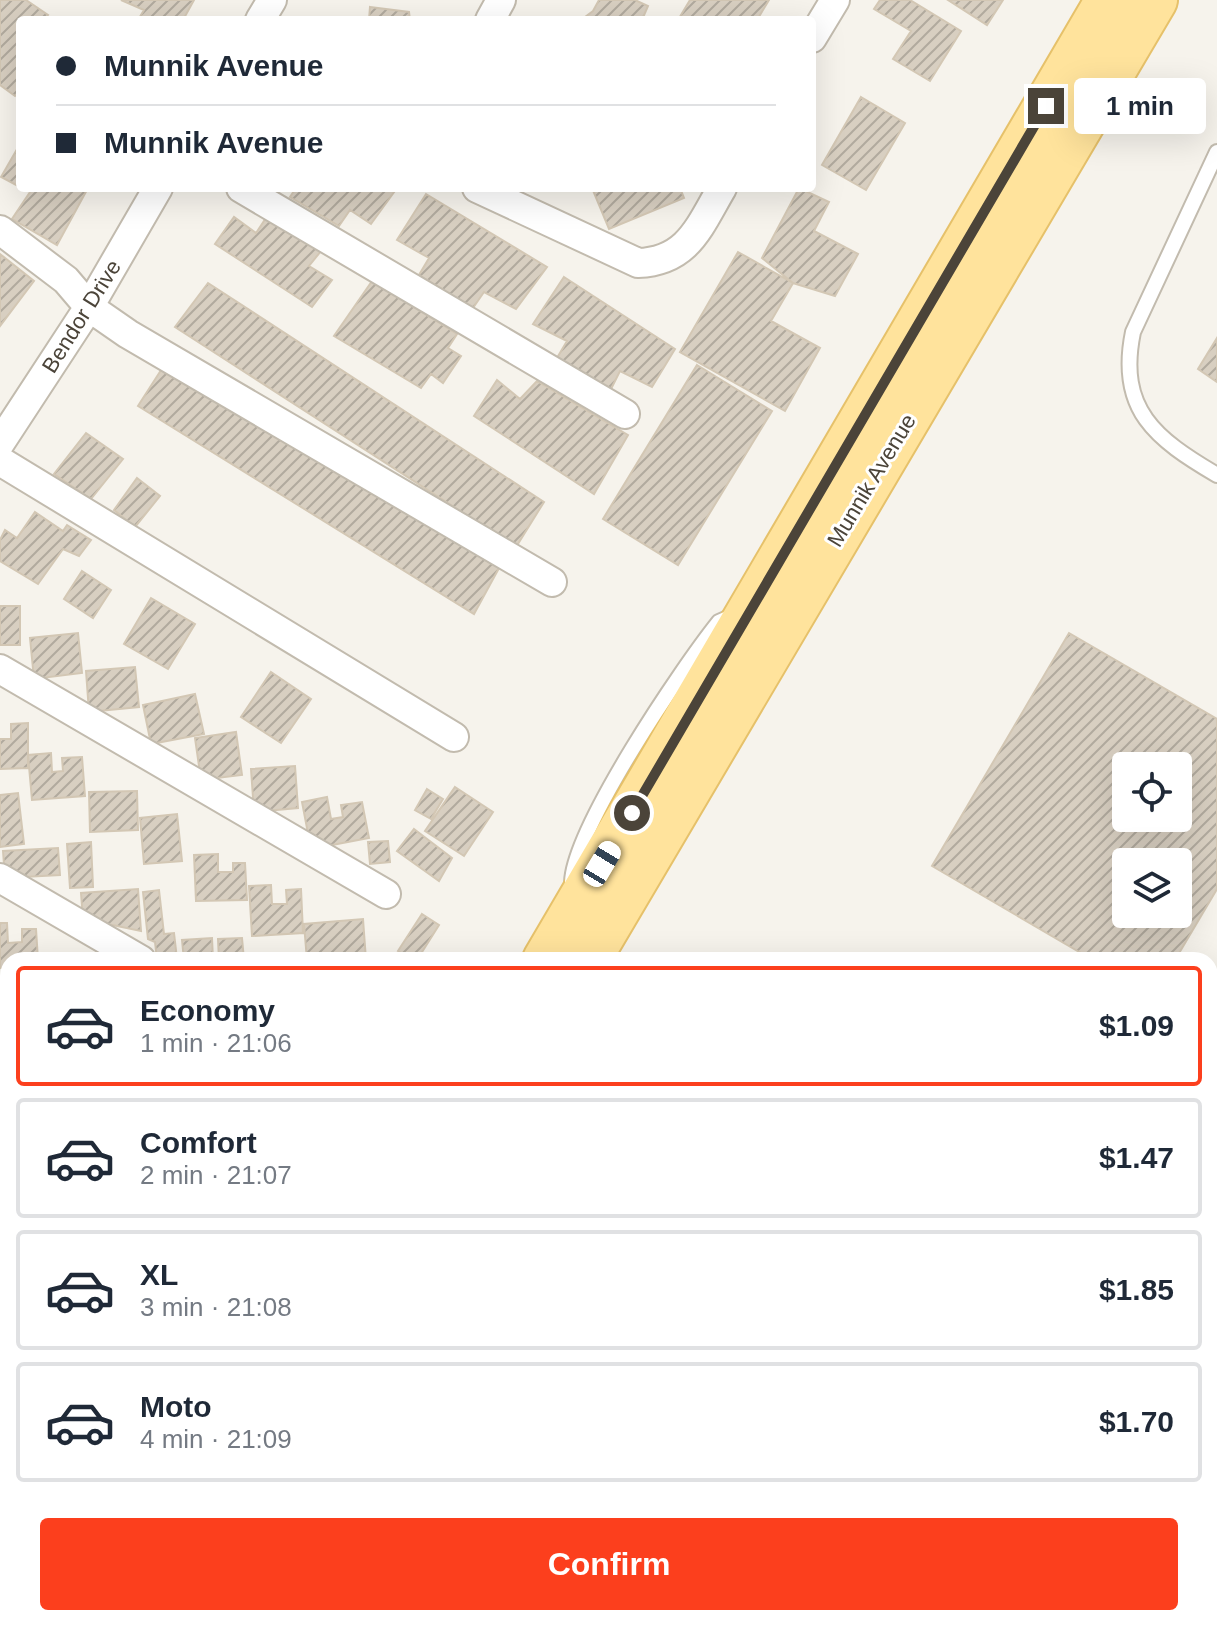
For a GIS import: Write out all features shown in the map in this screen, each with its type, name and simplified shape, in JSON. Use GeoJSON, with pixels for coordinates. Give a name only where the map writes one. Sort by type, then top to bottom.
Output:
{"type":"FeatureCollection","features":[{"type":"Feature","properties":{"kind":"main road","name":"Munnik Avenue"},"geometry":{"type":"LineString","coordinates":[[550,952],[1108,0]]}},
{"type":"Feature","properties":{"kind":"main road","name":"Munnik Avenue"},"geometry":{"type":"LineString","coordinates":[[593,952],[1155,0]]}},
{"type":"Feature","properties":{"kind":"street"},"geometry":{"type":"LineString","coordinates":[[816,31],[835,0]]}},
{"type":"Feature","properties":{"kind":"street","name":"Bendor Drive"},"geometry":{"type":"LineString","coordinates":[[0,443],[89,307],[156,192]]}},
{"type":"Feature","properties":{"kind":"street"},"geometry":{"type":"LineString","coordinates":[[248,192],[625,414]]}},
{"type":"Feature","properties":{"kind":"street"},"geometry":{"type":"LineString","coordinates":[[486,192],[638,263],[661,262],[680,251],[719,192]]}},
{"type":"Feature","properties":{"kind":"street"},"geometry":{"type":"LineString","coordinates":[[0,230],[66,280],[89,307],[128,334],[552,582]]}},
{"type":"Feature","properties":{"kind":"street"},"geometry":{"type":"LineString","coordinates":[[0,461],[454,737]]}},
{"type":"Feature","properties":{"kind":"street"},"geometry":{"type":"LineString","coordinates":[[0,669],[386,894]]}},
{"type":"Feature","properties":{"kind":"street"},"geometry":{"type":"LineString","coordinates":[[0,878],[127,952]]}},
{"type":"Feature","properties":{"kind":"lane"},"geometry":{"type":"LineString","coordinates":[[1217,152],[1133,332],[1128,358],[1129,378],[1138,408],[1154,432],[1171,448],[1217,475]]}},
{"type":"Feature","properties":{"kind":"building"},"geometry":{"type":"Polygon","coordinates":[[[0,0],[26,0],[48,15],[16,16],[16,95],[0,85],[0,0]]]}},
{"type":"Feature","properties":{"kind":"building"},"geometry":{"type":"Polygon","coordinates":[[[121,0],[194,0],[185,16],[140,16],[144,10],[121,0]]]}},
{"type":"Feature","properties":{"kind":"building"},"geometry":{"type":"Polygon","coordinates":[[[599,0],[635,0],[648,6],[644,16],[586,16],[599,0]]]}},
{"type":"Feature","properties":{"kind":"building"},"geometry":{"type":"Polygon","coordinates":[[[690,0],[769,0],[759,16],[680,16],[690,0]]]}},
{"type":"Feature","properties":{"kind":"building"},"geometry":{"type":"Polygon","coordinates":[[[880,0],[910,0],[961,31],[930,81],[893,59],[911,31],[874,9],[880,0]]]}},
{"type":"Feature","properties":{"kind":"building"},"geometry":{"type":"Polygon","coordinates":[[[948,0],[1003,0],[987,25],[948,0]]]}},
{"type":"Feature","properties":{"kind":"building"},"geometry":{"type":"Polygon","coordinates":[[[370,7],[409,12],[410,16],[369,16],[370,7]]]}},
{"type":"Feature","properties":{"kind":"building"},"geometry":{"type":"Polygon","coordinates":[[[861,97],[905,123],[866,190],[822,165],[861,97]]]}},
{"type":"Feature","properties":{"kind":"building"},"geometry":{"type":"Polygon","coordinates":[[[16,151],[16,185],[1,177],[16,151]]]}},
{"type":"Feature","properties":{"kind":"building"},"geometry":{"type":"Polygon","coordinates":[[[30,192],[86,192],[57,245],[12,219],[30,192]]]}},
{"type":"Feature","properties":{"kind":"building"},"geometry":{"type":"Polygon","coordinates":[[[293,192],[394,192],[371,224],[350,210],[339,226],[290,197],[293,192]]]}},
{"type":"Feature","properties":{"kind":"building"},"geometry":{"type":"Polygon","coordinates":[[[594,192],[682,192],[684,198],[609,229],[594,192]]]}},
{"type":"Feature","properties":{"kind":"building"},"geometry":{"type":"Polygon","coordinates":[[[797,192],[808,192],[829,202],[814,231],[858,254],[835,296],[793,283],[762,258],[797,192]]]}},
{"type":"Feature","properties":{"kind":"building"},"geometry":{"type":"Polygon","coordinates":[[[426,194],[547,267],[516,309],[484,292],[473,308],[419,275],[429,258],[397,240],[426,194]]]}},
{"type":"Feature","properties":{"kind":"building"},"geometry":{"type":"Polygon","coordinates":[[[268,215],[321,251],[309,266],[332,280],[312,307],[215,244],[234,217],[256,233],[268,215]]]}},
{"type":"Feature","properties":{"kind":"building"},"geometry":{"type":"Polygon","coordinates":[[[738,252],[793,283],[771,321],[820,348],[785,411],[680,352],[738,252]]]}},
{"type":"Feature","properties":{"kind":"building"},"geometry":{"type":"Polygon","coordinates":[[[0,254],[34,281],[0,326],[0,254]]]}},
{"type":"Feature","properties":{"kind":"building"},"geometry":{"type":"Polygon","coordinates":[[[564,277],[675,349],[652,387],[620,371],[610,391],[557,358],[567,341],[533,324],[564,277]]]}},
{"type":"Feature","properties":{"kind":"building"},"geometry":{"type":"Polygon","coordinates":[[[372,281],[457,334],[448,348],[461,356],[443,383],[431,374],[421,388],[334,336],[372,281]]]}},
{"type":"Feature","properties":{"kind":"building"},"geometry":{"type":"Polygon","coordinates":[[[208,283],[544,502],[516,547],[175,327],[208,283]]]}},
{"type":"Feature","properties":{"kind":"building"},"geometry":{"type":"Polygon","coordinates":[[[1217,338],[1217,382],[1198,369],[1217,338]]]}},
{"type":"Feature","properties":{"kind":"building"},"geometry":{"type":"Polygon","coordinates":[[[697,365],[772,411],[678,565],[603,519],[697,365]]]}},
{"type":"Feature","properties":{"kind":"building"},"geometry":{"type":"Polygon","coordinates":[[[163,367],[499,568],[474,614],[138,406],[163,367]]]}},
{"type":"Feature","properties":{"kind":"building"},"geometry":{"type":"Polygon","coordinates":[[[497,380],[520,399],[537,381],[628,435],[594,494],[474,416],[497,380]]]}},
{"type":"Feature","properties":{"kind":"building"},"geometry":{"type":"Polygon","coordinates":[[[86,433],[123,459],[91,499],[54,474],[86,433]]]}},
{"type":"Feature","properties":{"kind":"building"},"geometry":{"type":"Polygon","coordinates":[[[137,478],[160,496],[135,527],[114,510],[137,478]]]}},
{"type":"Feature","properties":{"kind":"building"},"geometry":{"type":"Polygon","coordinates":[[[35,512],[63,531],[67,525],[91,540],[79,556],[63,549],[38,584],[0,561],[0,540],[5,530],[17,538],[35,512]]]}},
{"type":"Feature","properties":{"kind":"building"},"geometry":{"type":"Polygon","coordinates":[[[82,571],[111,590],[93,618],[64,599],[82,571]]]}},
{"type":"Feature","properties":{"kind":"building"},"geometry":{"type":"Polygon","coordinates":[[[151,598],[195,624],[168,669],[124,644],[151,598]]]}},
{"type":"Feature","properties":{"kind":"building"},"geometry":{"type":"Polygon","coordinates":[[[0,606],[20,606],[20,645],[0,645],[0,606]]]}},
{"type":"Feature","properties":{"kind":"building"},"geometry":{"type":"Polygon","coordinates":[[[78,633],[82,673],[34,679],[30,638],[78,633]]]}},
{"type":"Feature","properties":{"kind":"building"},"geometry":{"type":"Polygon","coordinates":[[[1069,633],[1217,719],[1217,889],[1180,952],[1079,952],[932,866],[1069,633]]]}},
{"type":"Feature","properties":{"kind":"building"},"geometry":{"type":"Polygon","coordinates":[[[135,667],[139,707],[89,712],[86,671],[135,667]]]}},
{"type":"Feature","properties":{"kind":"building"},"geometry":{"type":"Polygon","coordinates":[[[271,672],[311,699],[281,743],[241,717],[271,672]]]}},
{"type":"Feature","properties":{"kind":"building"},"geometry":{"type":"Polygon","coordinates":[[[195,694],[204,734],[151,744],[143,705],[195,694]]]}},
{"type":"Feature","properties":{"kind":"building"},"geometry":{"type":"Polygon","coordinates":[[[28,723],[28,768],[0,769],[0,739],[11,739],[11,724],[28,723]]]}},
{"type":"Feature","properties":{"kind":"building"},"geometry":{"type":"Polygon","coordinates":[[[236,732],[242,775],[201,780],[195,738],[236,732]]]}},
{"type":"Feature","properties":{"kind":"building"},"geometry":{"type":"Polygon","coordinates":[[[51,753],[52,772],[63,771],[62,758],[82,757],[85,796],[32,800],[28,755],[51,753]]]}},
{"type":"Feature","properties":{"kind":"building"},"geometry":{"type":"Polygon","coordinates":[[[295,766],[298,808],[254,812],[251,769],[295,766]]]}},
{"type":"Feature","properties":{"kind":"building"},"geometry":{"type":"Polygon","coordinates":[[[455,787],[493,812],[464,856],[425,831],[455,787]]]}},
{"type":"Feature","properties":{"kind":"building"},"geometry":{"type":"Polygon","coordinates":[[[427,789],[443,799],[431,819],[415,810],[427,789]]]}},
{"type":"Feature","properties":{"kind":"building"},"geometry":{"type":"Polygon","coordinates":[[[137,791],[138,830],[90,832],[89,792],[137,791]]]}},
{"type":"Feature","properties":{"kind":"building"},"geometry":{"type":"Polygon","coordinates":[[[18,793],[24,844],[0,847],[0,795],[18,793]]]}},
{"type":"Feature","properties":{"kind":"building"},"geometry":{"type":"Polygon","coordinates":[[[327,797],[331,819],[343,817],[341,805],[362,802],[369,838],[311,849],[302,802],[327,797]]]}},
{"type":"Feature","properties":{"kind":"building"},"geometry":{"type":"Polygon","coordinates":[[[177,814],[182,861],[144,864],[140,818],[177,814]]]}},
{"type":"Feature","properties":{"kind":"building"},"geometry":{"type":"Polygon","coordinates":[[[414,829],[452,858],[439,881],[397,851],[414,829]]]}},
{"type":"Feature","properties":{"kind":"building"},"geometry":{"type":"Polygon","coordinates":[[[388,841],[390,862],[370,864],[368,842],[388,841]]]}},
{"type":"Feature","properties":{"kind":"building"},"geometry":{"type":"Polygon","coordinates":[[[91,842],[93,887],[70,888],[67,844],[91,842]]]}},
{"type":"Feature","properties":{"kind":"building"},"geometry":{"type":"Polygon","coordinates":[[[58,848],[60,875],[5,878],[3,851],[58,848]]]}},
{"type":"Feature","properties":{"kind":"building"},"geometry":{"type":"Polygon","coordinates":[[[218,854],[218,872],[233,872],[233,863],[245,863],[247,900],[196,901],[194,855],[218,854]]]}},
{"type":"Feature","properties":{"kind":"building"},"geometry":{"type":"Polygon","coordinates":[[[271,885],[272,904],[287,904],[286,890],[301,889],[303,933],[252,936],[249,886],[271,885]]]}},
{"type":"Feature","properties":{"kind":"building"},"geometry":{"type":"Polygon","coordinates":[[[138,889],[141,931],[83,919],[81,893],[138,889]]]}},
{"type":"Feature","properties":{"kind":"building"},"geometry":{"type":"Polygon","coordinates":[[[159,890],[164,934],[174,933],[176,952],[156,952],[155,942],[148,939],[143,892],[159,890]]]}},
{"type":"Feature","properties":{"kind":"building"},"geometry":{"type":"Polygon","coordinates":[[[422,914],[439,925],[422,952],[398,951],[422,914]]]}},
{"type":"Feature","properties":{"kind":"building"},"geometry":{"type":"Polygon","coordinates":[[[363,919],[365,952],[306,952],[304,924],[363,919]]]}},
{"type":"Feature","properties":{"kind":"building"},"geometry":{"type":"Polygon","coordinates":[[[0,923],[7,923],[8,943],[22,942],[22,929],[36,929],[37,952],[0,952],[0,923]]]}},
{"type":"Feature","properties":{"kind":"building"},"geometry":{"type":"Polygon","coordinates":[[[212,938],[213,952],[183,952],[182,940],[212,938]]]}},
{"type":"Feature","properties":{"kind":"building"},"geometry":{"type":"Polygon","coordinates":[[[242,938],[243,952],[219,952],[218,939],[242,938]]]}},
{"type":"Feature","properties":{"kind":"route"},"geometry":{"type":"LineString","coordinates":[[632,813],[1046,106]]}}]}
